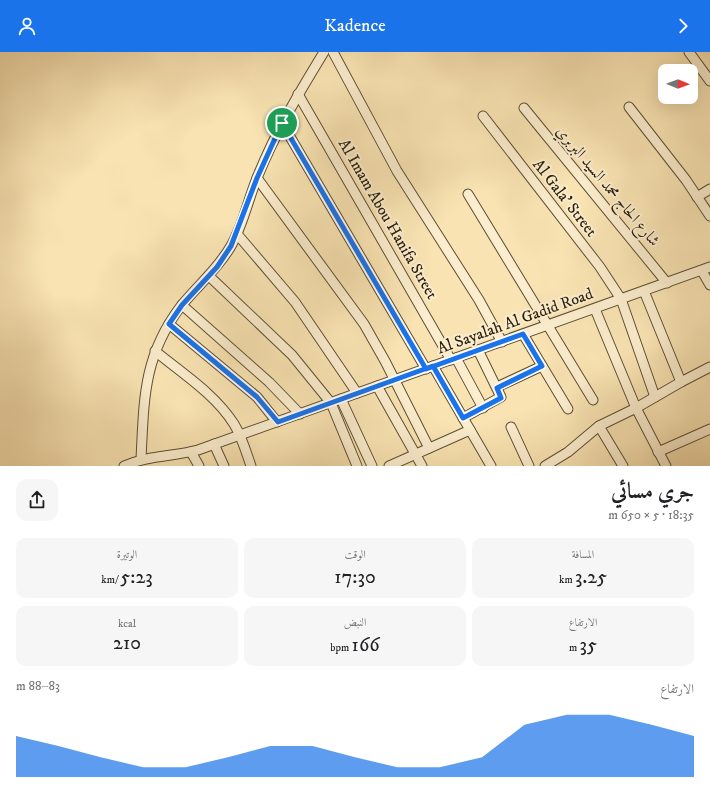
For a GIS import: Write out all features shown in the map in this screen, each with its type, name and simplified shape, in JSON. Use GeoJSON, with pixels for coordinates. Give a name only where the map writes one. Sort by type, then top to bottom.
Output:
{"type":"FeatureCollection","features":[{"type":"Feature","properties":{"kind":"street"},"geometry":{"type":"LineString","coordinates":[[141,459],[145,388],[155,351],[169,324],[182,305],[225,256],[237,234],[257,178],[282,123],[324,52]]}},
{"type":"Feature","properties":{"kind":"street"},"geometry":{"type":"LineString","coordinates":[[333,52],[397,171],[479,300],[502,342]]}},
{"type":"Feature","properties":{"kind":"street"},"geometry":{"type":"LineString","coordinates":[[689,52],[710,81]]}},
{"type":"Feature","properties":{"kind":"street","name":"Al Imam Abou Hanifa Street"},"geometry":{"type":"LineString","coordinates":[[298,94],[482,408]]}},
{"type":"Feature","properties":{"kind":"street"},"geometry":{"type":"LineString","coordinates":[[629,106],[710,216]]}},
{"type":"Feature","properties":{"kind":"street","name":"شارع الحاج محمد السيد البربري"},"geometry":{"type":"LineString","coordinates":[[524,108],[668,283]]}},
{"type":"Feature","properties":{"kind":"street","name":"Al Gala' Street"},"geometry":{"type":"LineString","coordinates":[[483,116],[600,267],[621,299],[655,397]]}},
{"type":"Feature","properties":{"kind":"street"},"geometry":{"type":"LineString","coordinates":[[282,123],[491,466]]}},
{"type":"Feature","properties":{"kind":"street"},"geometry":{"type":"LineString","coordinates":[[257,178],[352,306],[375,342],[429,448]]}},
{"type":"Feature","properties":{"kind":"street"},"geometry":{"type":"LineString","coordinates":[[697,197],[710,189]]}},
{"type":"Feature","properties":{"kind":"street"},"geometry":{"type":"LineString","coordinates":[[468,194],[593,400]]}},
{"type":"Feature","properties":{"kind":"street"},"geometry":{"type":"LineString","coordinates":[[237,234],[295,302],[357,394]]}},
{"type":"Feature","properties":{"kind":"street"},"geometry":{"type":"LineString","coordinates":[[706,269],[710,285]]}},
{"type":"Feature","properties":{"kind":"street","name":"Al Sayalah Al Gadid Road"},"geometry":{"type":"LineString","coordinates":[[124,466],[141,459],[191,452],[706,269]]}},
{"type":"Feature","properties":{"kind":"street"},"geometry":{"type":"LineString","coordinates":[[209,276],[292,355],[331,402],[357,466]]}},
{"type":"Feature","properties":{"kind":"street"},"geometry":{"type":"LineString","coordinates":[[644,291],[681,382]]}},
{"type":"Feature","properties":{"kind":"street"},"geometry":{"type":"LineString","coordinates":[[182,305],[258,372],[300,414]]}},
{"type":"Feature","properties":{"kind":"street"},"geometry":{"type":"LineString","coordinates":[[595,309],[636,408],[666,466]]}},
{"type":"Feature","properties":{"kind":"street"},"geometry":{"type":"LineString","coordinates":[[169,324],[257,397],[278,422]]}},
{"type":"Feature","properties":{"kind":"street"},"geometry":{"type":"LineString","coordinates":[[523,334],[568,409]]}},
{"type":"Feature","properties":{"kind":"street"},"geometry":{"type":"LineString","coordinates":[[463,418],[501,398],[478,350]]}},
{"type":"Feature","properties":{"kind":"street"},"geometry":{"type":"LineString","coordinates":[[155,351],[218,404],[240,435],[251,466]]}},
{"type":"Feature","properties":{"kind":"street"},"geometry":{"type":"LineString","coordinates":[[497,388],[542,366]]}},
{"type":"Feature","properties":{"kind":"street"},"geometry":{"type":"LineString","coordinates":[[549,465],[599,426],[636,408],[710,367]]}},
{"type":"Feature","properties":{"kind":"street"},"geometry":{"type":"LineString","coordinates":[[377,386],[422,466]]}},
{"type":"Feature","properties":{"kind":"street"},"geometry":{"type":"LineString","coordinates":[[341,399],[372,466]]}},
{"type":"Feature","properties":{"kind":"street"},"geometry":{"type":"LineString","coordinates":[[599,426],[623,466]]}},
{"type":"Feature","properties":{"kind":"street"},"geometry":{"type":"LineString","coordinates":[[511,427],[529,466]]}},
{"type":"Feature","properties":{"kind":"street"},"geometry":{"type":"LineString","coordinates":[[658,452],[710,429]]}},
{"type":"Feature","properties":{"kind":"street"},"geometry":{"type":"LineString","coordinates":[[389,466],[470,430]]}},
{"type":"Feature","properties":{"kind":"street"},"geometry":{"type":"LineString","coordinates":[[214,444],[224,466]]}},
{"type":"Feature","properties":{"kind":"street"},"geometry":{"type":"LineString","coordinates":[[191,452],[199,466]]}},
{"type":"Feature","properties":{"kind":"street"},"geometry":{"type":"LineString","coordinates":[[161,456],[164,466]]}},
{"type":"Feature","properties":{"kind":"route"},"geometry":{"type":"LineString","coordinates":[[282,123],[257,178],[237,234],[231,246],[217,267],[182,305],[169,324],[257,397],[278,422],[433,366],[463,418],[501,398],[497,388],[542,366],[523,334],[426,369],[282,123]]}}]}
